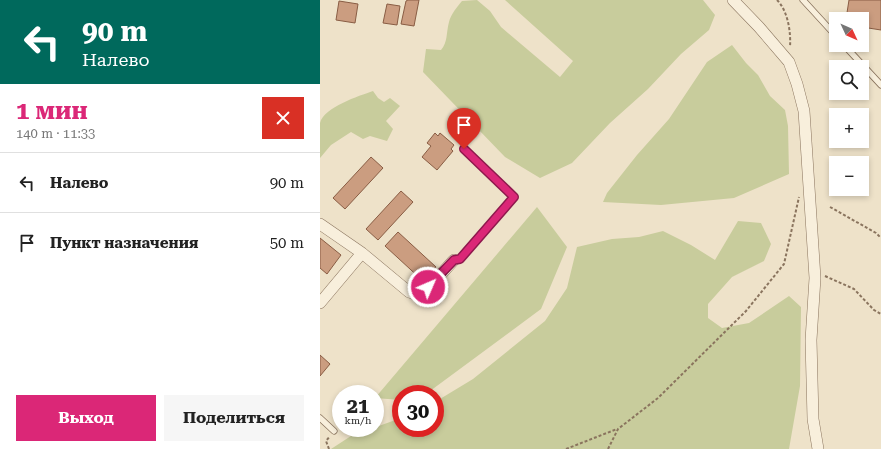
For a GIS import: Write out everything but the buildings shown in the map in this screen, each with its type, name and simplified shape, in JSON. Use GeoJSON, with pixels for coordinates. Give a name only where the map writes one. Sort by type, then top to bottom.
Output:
{"type":"FeatureCollection","features":[{"type":"Feature","properties":{"kind":"street"},"geometry":{"type":"LineString","coordinates":[[733,0],[789,62],[797,84],[804,111],[814,271],[811,340],[813,419],[818,449]]}},
{"type":"Feature","properties":{"kind":"street"},"geometry":{"type":"LineString","coordinates":[[320,224],[362,253],[409,292],[418,294],[428,287],[454,260]]}},
{"type":"Feature","properties":{"kind":"street"},"geometry":{"type":"LineString","coordinates":[[320,303],[362,253]]}},
{"type":"Feature","properties":{"kind":"lane"},"geometry":{"type":"LineString","coordinates":[[803,0],[829,28]]}},
{"type":"Feature","properties":{"kind":"lane"},"geometry":{"type":"LineString","coordinates":[[850,52],[881,85]]}},
{"type":"Feature","properties":{"kind":"lane"},"geometry":{"type":"LineString","coordinates":[[454,260],[460,259],[514,197],[464,149]]}},
{"type":"Feature","properties":{"kind":"lane"},"geometry":{"type":"LineString","coordinates":[[320,418],[332,429]]}},
{"type":"Feature","properties":{"kind":"path"},"geometry":{"type":"LineString","coordinates":[[777,0],[787,19],[790,33],[789,62]]}},
{"type":"Feature","properties":{"kind":"path"},"geometry":{"type":"LineString","coordinates":[[566,449],[618,429],[658,398],[746,311],[784,264],[799,191]]}},
{"type":"Feature","properties":{"kind":"path"},"geometry":{"type":"LineString","coordinates":[[830,207],[876,233],[881,238]]}},
{"type":"Feature","properties":{"kind":"path"},"geometry":{"type":"LineString","coordinates":[[814,271],[854,289],[874,310],[881,314]]}},
{"type":"Feature","properties":{"kind":"path"},"geometry":{"type":"LineString","coordinates":[[608,449],[618,429]]}},
{"type":"Feature","properties":{"kind":"path"},"geometry":{"type":"LineString","coordinates":[[329,449],[326,442],[332,434]]}},
{"type":"Feature","properties":{"kind":"green space"},"geometry":{"type":"Polygon","coordinates":[[[477,0],[490,11],[501,27],[560,77],[573,61],[505,0],[703,0],[715,15],[709,30],[681,54],[648,89],[610,123],[572,163],[540,178],[505,157],[423,72],[426,49],[441,50],[446,41],[450,19],[456,8],[462,1],[477,0]]]}},
{"type":"Feature","properties":{"kind":"green space"},"geometry":{"type":"Polygon","coordinates":[[[732,45],[746,63],[758,75],[770,96],[785,110],[788,126],[789,174],[734,198],[661,205],[603,202],[607,193],[637,155],[669,119],[707,62],[732,45]]]}},
{"type":"Feature","properties":{"kind":"green space"},"geometry":{"type":"Polygon","coordinates":[[[373,91],[378,98],[384,102],[390,98],[400,106],[386,121],[393,129],[387,141],[370,136],[363,139],[351,132],[331,145],[320,158],[320,123],[323,117],[335,107],[373,91]]]}},
{"type":"Feature","properties":{"kind":"green space"},"geometry":{"type":"Polygon","coordinates":[[[537,207],[567,247],[541,309],[438,385],[392,385],[392,399],[384,399],[384,387],[537,207]]]}},
{"type":"Feature","properties":{"kind":"green space"},"geometry":{"type":"Polygon","coordinates":[[[738,221],[761,223],[771,244],[764,261],[732,277],[708,304],[708,318],[722,328],[749,323],[789,296],[801,307],[800,386],[789,449],[331,449],[349,437],[384,437],[384,424],[392,421],[392,437],[444,437],[444,397],[473,379],[545,321],[567,288],[577,247],[612,239],[639,237],[663,231],[691,245],[715,260],[738,221]]]}},
{"type":"Feature","properties":{"kind":"route"},"geometry":{"type":"LineString","coordinates":[[428,287],[454,260],[460,259],[514,197],[464,149]]}}]}
